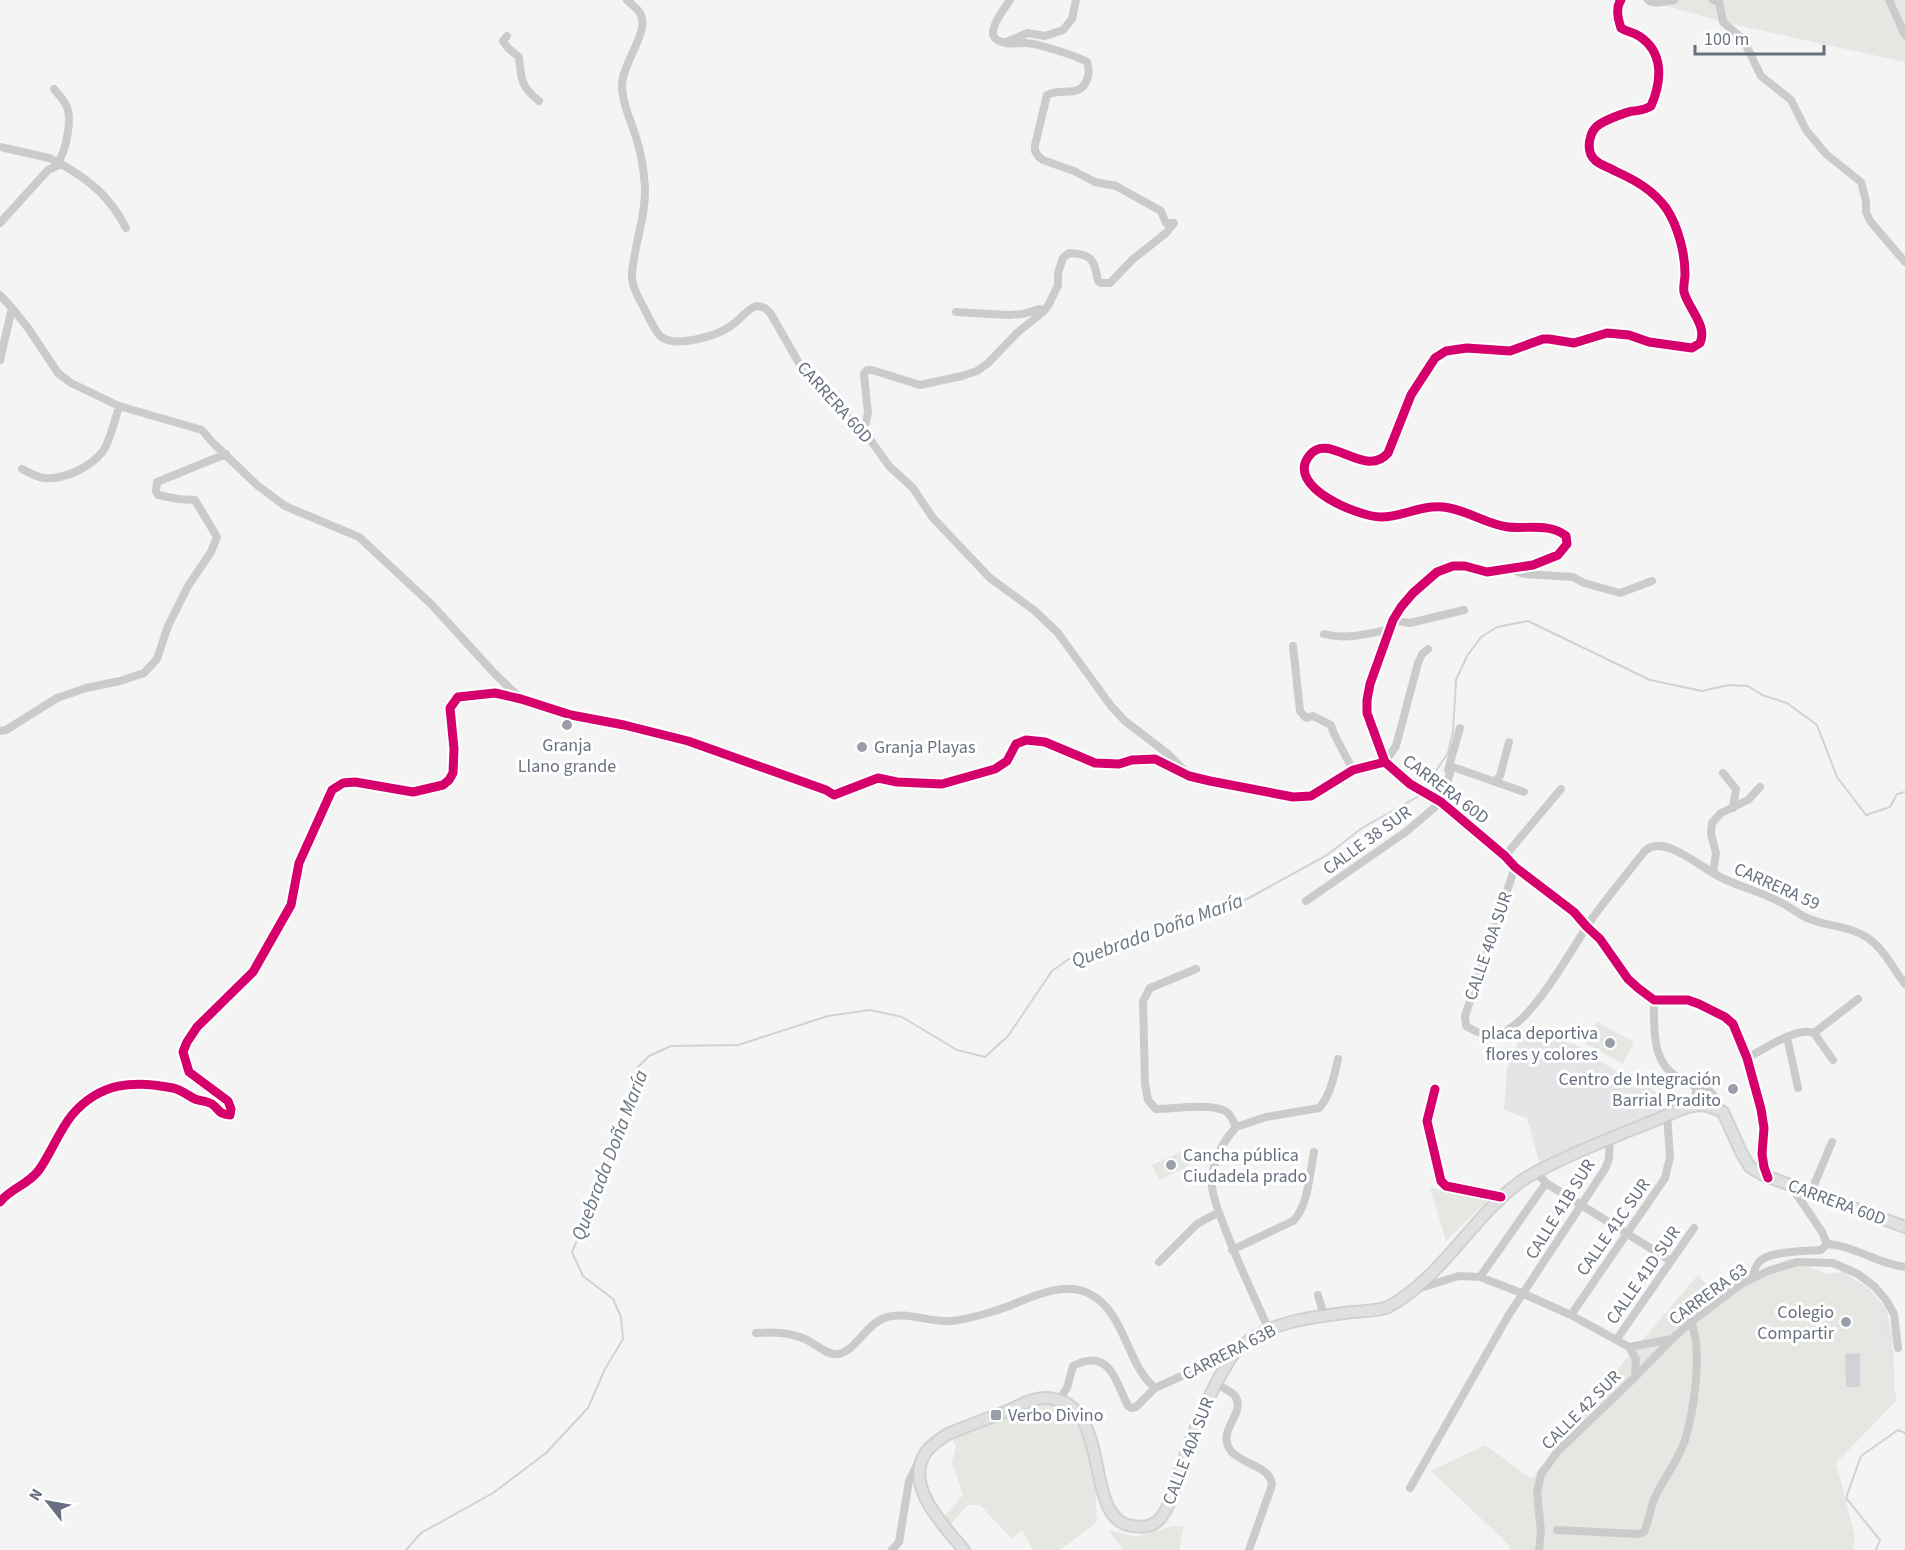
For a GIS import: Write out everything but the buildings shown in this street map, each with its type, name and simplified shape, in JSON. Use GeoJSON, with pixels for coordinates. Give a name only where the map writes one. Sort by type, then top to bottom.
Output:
{"type":"FeatureCollection","features":[{"type":"Feature","properties":{"kind":"main road"},"geometry":{"type":"LineString","coordinates":[[1696,1104],[1707,1105],[1723,1112],[1750,1167],[1768,1178]]}},
{"type":"Feature","properties":{"kind":"main road","name":"CARRERA 63B"},"geometry":{"type":"LineString","coordinates":[[1234,1353],[1257,1334],[1269,1328],[1324,1316],[1386,1308],[1410,1292],[1443,1261],[1501,1197],[1521,1181],[1610,1137],[1696,1104]]}},
{"type":"Feature","properties":{"kind":"main road","name":"CARRERA 60D"},"geometry":{"type":"LineString","coordinates":[[1768,1178],[1905,1227]]}},
{"type":"Feature","properties":{"kind":"main road","name":"CALLE 40A SUR"},"geometry":{"type":"LineString","coordinates":[[1059,1400],[1080,1416],[1088,1431],[1111,1514],[1117,1521],[1127,1526],[1139,1527],[1155,1524],[1165,1512],[1215,1383],[1234,1353]]}},
{"type":"Feature","properties":{"kind":"main road"},"geometry":{"type":"LineString","coordinates":[[964,1550],[924,1497],[919,1472],[926,1452],[948,1434],[1027,1402],[1044,1398],[1059,1400]]}},
{"type":"Feature","properties":{"kind":"street","name":"CARRERA 60D"},"geometry":{"type":"LineString","coordinates":[[627,0],[643,19],[643,29],[626,64],[622,86],[628,114],[640,150],[644,174],[643,216],[632,274],[636,291],[654,327],[663,338],[672,341],[690,340],[720,333],[754,307],[765,308],[781,329],[800,365],[835,406],[864,431],[884,459],[913,488],[933,518],[990,578],[1035,611],[1058,633],[1111,706],[1125,721],[1168,754],[1189,776]]}},
{"type":"Feature","properties":{"kind":"street"},"geometry":{"type":"LineString","coordinates":[[864,431],[868,413],[864,374],[867,370],[920,385],[969,374],[988,363],[1018,332],[1043,312],[1058,285],[1058,273],[1063,258],[1068,253],[1080,253],[1094,261],[1098,281],[1110,283],[1132,260],[1166,233],[1174,223],[1166,223],[1161,211],[1116,186],[1095,182],[1039,157],[1035,151],[1035,145],[1047,95],[1051,92],[1070,92],[1081,88],[1087,82],[1090,69],[1087,62],[1072,54],[1034,44],[1005,43],[996,39],[993,29],[1010,0]]}},
{"type":"Feature","properties":{"kind":"street"},"geometry":{"type":"LineString","coordinates":[[1005,43],[1028,33],[1045,36],[1063,30],[1072,19],[1077,0]]}},
{"type":"Feature","properties":{"kind":"street"},"geometry":{"type":"LineString","coordinates":[[1385,762],[1367,713],[1367,700],[1376,664],[1393,620],[1401,607],[1437,572],[1454,566],[1465,566],[1487,572],[1533,565],[1563,550],[1567,544],[1566,536],[1553,529],[1496,525],[1463,512],[1441,507],[1415,509],[1384,518],[1367,516],[1325,497],[1315,489],[1308,479],[1305,462],[1314,451],[1326,448],[1365,461],[1375,462],[1382,459],[1388,453],[1401,415],[1417,384],[1435,358],[1452,349],[1510,351],[1543,339],[1574,343],[1607,333],[1629,335],[1660,344],[1692,348],[1700,343],[1702,334],[1700,327],[1683,290],[1685,275],[1682,253],[1670,215],[1661,201],[1648,189],[1597,162],[1591,156],[1589,149],[1591,135],[1596,127],[1651,106],[1658,86],[1659,70],[1654,49],[1637,35],[1621,28],[1618,10],[1620,0]]}},
{"type":"Feature","properties":{"kind":"street"},"geometry":{"type":"LineString","coordinates":[[1646,0],[1657,3],[1674,0]]}},
{"type":"Feature","properties":{"kind":"street"},"geometry":{"type":"LineString","coordinates":[[1713,0],[1719,2],[1723,22],[1743,39],[1761,76],[1791,100],[1812,139],[1834,161],[1861,182],[1866,201],[1866,212],[1870,221],[1905,262]]}},
{"type":"Feature","properties":{"kind":"street"},"geometry":{"type":"LineString","coordinates":[[1889,0],[1905,35]]}},
{"type":"Feature","properties":{"kind":"street"},"geometry":{"type":"LineString","coordinates":[[507,36],[503,41],[519,57],[521,81],[528,92],[539,101]]}},
{"type":"Feature","properties":{"kind":"street"},"geometry":{"type":"LineString","coordinates":[[0,223],[48,171],[59,163],[65,151],[69,117],[67,106],[54,89]]}},
{"type":"Feature","properties":{"kind":"street"},"geometry":{"type":"LineString","coordinates":[[0,147],[59,163],[77,173],[101,191],[116,208],[126,228]]}},
{"type":"Feature","properties":{"kind":"street"},"geometry":{"type":"LineString","coordinates":[[0,295],[28,328],[58,373],[71,384],[119,406],[202,430],[257,485],[285,506],[359,537],[432,605],[521,699]]}},
{"type":"Feature","properties":{"kind":"street"},"geometry":{"type":"LineString","coordinates":[[0,360],[12,308]]}},
{"type":"Feature","properties":{"kind":"street"},"geometry":{"type":"LineString","coordinates":[[956,312],[1009,315],[1039,309],[1043,312]]}},
{"type":"Feature","properties":{"kind":"street"},"geometry":{"type":"LineString","coordinates":[[22,469],[30,474],[46,478],[71,473],[84,467],[96,459],[105,448],[119,406]]}},
{"type":"Feature","properties":{"kind":"street"},"geometry":{"type":"LineString","coordinates":[[0,731],[6,730],[57,698],[144,673],[157,659],[168,626],[188,586],[211,552],[218,537],[195,500],[158,495],[157,482],[226,454]]}},
{"type":"Feature","properties":{"kind":"street"},"geometry":{"type":"LineString","coordinates":[[1511,569],[1524,574],[1573,577],[1584,583],[1620,593],[1652,581]]}},
{"type":"Feature","properties":{"kind":"street"},"geometry":{"type":"LineString","coordinates":[[1393,620],[1410,623],[1464,610]]}},
{"type":"Feature","properties":{"kind":"street"},"geometry":{"type":"LineString","coordinates":[[1324,634],[1338,638],[1391,629]]}},
{"type":"Feature","properties":{"kind":"street"},"geometry":{"type":"LineString","coordinates":[[1293,646],[1300,711],[1306,718],[1313,716],[1331,725],[1353,770]]}},
{"type":"Feature","properties":{"kind":"street"},"geometry":{"type":"LineString","coordinates":[[1385,762],[1396,746],[1418,663],[1422,654],[1428,649]]}},
{"type":"Feature","properties":{"kind":"street"},"geometry":{"type":"LineString","coordinates":[[0,1202],[38,1172],[72,1115],[89,1100],[111,1087],[129,1083],[177,1089],[196,1100],[208,1102],[222,1114],[230,1115],[231,1108],[228,1101],[189,1072],[183,1052],[197,1027],[252,972],[291,905],[299,863],[332,790],[343,783],[355,782],[413,792],[443,785],[453,773],[454,749],[450,708],[458,697],[495,693],[521,699]]}},
{"type":"Feature","properties":{"kind":"street","name":"CARRERA 60D"},"geometry":{"type":"LineString","coordinates":[[521,699],[571,715],[688,741],[826,790],[834,795],[878,778],[897,782],[942,784],[995,769],[1007,761],[1016,744],[1026,740],[1046,742],[1095,763],[1119,764],[1132,760],[1155,759],[1189,776],[1293,797],[1311,796],[1353,770],[1385,762],[1410,784],[1438,801],[1505,856],[1515,867],[1574,912],[1600,939],[1628,979],[1653,1000]]}},
{"type":"Feature","properties":{"kind":"street"},"geometry":{"type":"LineString","coordinates":[[1438,801],[1460,729]]}},
{"type":"Feature","properties":{"kind":"street"},"geometry":{"type":"LineString","coordinates":[[1495,781],[1500,776],[1509,742]]}},
{"type":"Feature","properties":{"kind":"street"},"geometry":{"type":"LineString","coordinates":[[1438,801],[1450,770],[1454,767],[1524,792]]}},
{"type":"Feature","properties":{"kind":"street"},"geometry":{"type":"LineString","coordinates":[[1723,773],[1736,789],[1733,808]]}},
{"type":"Feature","properties":{"kind":"street"},"geometry":{"type":"LineString","coordinates":[[1713,873],[1716,853],[1711,827],[1718,816],[1748,800],[1760,787]]}},
{"type":"Feature","properties":{"kind":"street"},"geometry":{"type":"LineString","coordinates":[[1505,856],[1561,789]]}},
{"type":"Feature","properties":{"kind":"street","name":"CALLE 38 SUR"},"geometry":{"type":"LineString","coordinates":[[1305,901],[1407,831],[1438,801]]}},
{"type":"Feature","properties":{"kind":"street","name":"CARRERA 59"},"geometry":{"type":"LineString","coordinates":[[1587,927],[1649,846],[1661,845],[1702,865],[1713,873],[1775,899],[1804,917],[1858,932],[1880,948],[1905,984]]}},
{"type":"Feature","properties":{"kind":"street","name":"CALLE 40A SUR"},"geometry":{"type":"LineString","coordinates":[[1515,867],[1465,1016],[1466,1026],[1475,1032],[1497,1036],[1516,1024],[1530,1011],[1587,927]]}},
{"type":"Feature","properties":{"kind":"street"},"geometry":{"type":"LineString","coordinates":[[1196,969],[1150,988],[1143,1001],[1145,1084],[1148,1100],[1156,1109],[1221,1110],[1227,1112],[1236,1127]]}},
{"type":"Feature","properties":{"kind":"street"},"geometry":{"type":"LineString","coordinates":[[1814,1033],[1858,999]]}},
{"type":"Feature","properties":{"kind":"street"},"geometry":{"type":"LineString","coordinates":[[1723,1112],[1715,1097],[1704,1086],[1680,1079],[1663,1063],[1654,1036],[1653,1000],[1688,1000],[1725,1017],[1733,1024],[1747,1058],[1763,1118],[1762,1154],[1768,1178]]}},
{"type":"Feature","properties":{"kind":"street"},"geometry":{"type":"LineString","coordinates":[[1747,1058],[1787,1037],[1809,1031],[1814,1033],[1833,1060]]}},
{"type":"Feature","properties":{"kind":"street"},"geometry":{"type":"LineString","coordinates":[[1787,1037],[1798,1088]]}},
{"type":"Feature","properties":{"kind":"street"},"geometry":{"type":"LineString","coordinates":[[1269,1328],[1232,1250],[1219,1212],[1212,1186],[1214,1164],[1224,1141],[1236,1127],[1266,1118],[1319,1108],[1330,1088],[1338,1059]]}},
{"type":"Feature","properties":{"kind":"street"},"geometry":{"type":"LineString","coordinates":[[1690,1082],[1696,1088],[1696,1104]]}},
{"type":"Feature","properties":{"kind":"street"},"geometry":{"type":"LineString","coordinates":[[1436,1089],[1427,1121],[1441,1181],[1446,1186],[1501,1197]]}},
{"type":"Feature","properties":{"kind":"street","name":"CALLE 41C SUR"},"geometry":{"type":"LineString","coordinates":[[1571,1315],[1665,1179],[1670,1157],[1667,1115]]}},
{"type":"Feature","properties":{"kind":"street","name":"CALLE 41B SUR"},"geometry":{"type":"LineString","coordinates":[[1410,1488],[1508,1317],[1583,1206],[1605,1169],[1609,1159],[1610,1137]]}},
{"type":"Feature","properties":{"kind":"street"},"geometry":{"type":"LineString","coordinates":[[1811,1192],[1832,1142]]}},
{"type":"Feature","properties":{"kind":"street"},"geometry":{"type":"LineString","coordinates":[[1232,1250],[1293,1221],[1299,1215],[1304,1202],[1314,1152]]}},
{"type":"Feature","properties":{"kind":"street"},"geometry":{"type":"LineString","coordinates":[[1536,1172],[1546,1183],[1671,1261]]}},
{"type":"Feature","properties":{"kind":"street"},"geometry":{"type":"LineString","coordinates":[[1480,1277],[1546,1183]]}},
{"type":"Feature","properties":{"kind":"street"},"geometry":{"type":"LineString","coordinates":[[1791,1186],[1827,1244]]}},
{"type":"Feature","properties":{"kind":"street"},"geometry":{"type":"LineString","coordinates":[[1160,1262],[1197,1224],[1219,1212]]}},
{"type":"Feature","properties":{"kind":"street","name":"CALLE 41D SUR"},"geometry":{"type":"LineString","coordinates":[[1617,1339],[1694,1228]]}},
{"type":"Feature","properties":{"kind":"street"},"geometry":{"type":"LineString","coordinates":[[1752,1279],[1756,1266],[1767,1257],[1821,1250],[1827,1244],[1841,1245],[1892,1265],[1905,1267]]}},
{"type":"Feature","properties":{"kind":"street","name":"CARRERA 63"},"geometry":{"type":"LineString","coordinates":[[1629,1347],[1672,1339],[1741,1284],[1768,1271],[1797,1262],[1833,1263],[1858,1274],[1875,1287],[1894,1314],[1898,1348]]}},
{"type":"Feature","properties":{"kind":"street"},"geometry":{"type":"LineString","coordinates":[[1410,1292],[1459,1276],[1480,1277],[1571,1315],[1617,1339],[1629,1347],[1636,1359],[1635,1377]]}},
{"type":"Feature","properties":{"kind":"street"},"geometry":{"type":"LineString","coordinates":[[756,1333],[781,1332],[805,1339],[832,1354],[839,1354],[848,1350],[869,1327],[885,1317],[907,1316],[951,1321],[1007,1307],[1024,1299],[1071,1289],[1086,1292],[1100,1300],[1108,1309],[1144,1377],[1155,1388]]}},
{"type":"Feature","properties":{"kind":"street"},"geometry":{"type":"LineString","coordinates":[[1318,1295],[1324,1316]]}},
{"type":"Feature","properties":{"kind":"street"},"geometry":{"type":"LineString","coordinates":[[1557,1530],[1637,1534],[1644,1532],[1656,1493],[1685,1442],[1695,1385],[1696,1333],[1691,1322]]}},
{"type":"Feature","properties":{"kind":"street","name":"CALLE 42 SUR"},"geometry":{"type":"LineString","coordinates":[[1539,1550],[1541,1531],[1537,1493],[1541,1474],[1558,1451],[1672,1339]]}},
{"type":"Feature","properties":{"kind":"street","name":"CARRERA 63B"},"geometry":{"type":"LineString","coordinates":[[1059,1400],[1067,1388],[1073,1366],[1088,1360],[1098,1360],[1109,1369],[1131,1408],[1136,1407],[1155,1388],[1234,1353]]}},
{"type":"Feature","properties":{"kind":"street"},"geometry":{"type":"LineString","coordinates":[[1215,1383],[1234,1395],[1238,1403],[1226,1436],[1228,1447],[1236,1455],[1268,1473],[1271,1478],[1272,1485],[1249,1550]]}},
{"type":"Feature","properties":{"kind":"street"},"geometry":{"type":"LineString","coordinates":[[892,1550],[899,1542],[909,1481],[920,1457],[926,1452]]}},
{"type":"Feature","properties":{"kind":"shaded area"},"geometry":{"type":"Polygon","coordinates":[[[1646,0],[1905,0],[1905,62],[1723,22],[1646,0]]]}},
{"type":"Feature","properties":{"kind":"shaded area","name":"placa deportiva flores y colores"},"geometry":{"type":"Polygon","coordinates":[[[1597,1022],[1634,1042],[1623,1064],[1585,1043],[1597,1022]]]}},
{"type":"Feature","properties":{"kind":"shaded area"},"geometry":{"type":"Polygon","coordinates":[[[1520,1037],[1549,1037],[1577,1045],[1675,1105],[1539,1162],[1527,1118],[1504,1110],[1507,1068],[1520,1037]]]}},
{"type":"Feature","properties":{"kind":"shaded area","name":"Cancha pública Ciudadela prado"},"geometry":{"type":"Polygon","coordinates":[[[1182,1151],[1189,1166],[1159,1180],[1152,1165],[1182,1151]]]}},
{"type":"Feature","properties":{"kind":"shaded area"},"geometry":{"type":"Polygon","coordinates":[[[1430,1188],[1489,1199],[1446,1241],[1430,1188]]]}},
{"type":"Feature","properties":{"kind":"shaded area"},"geometry":{"type":"Polygon","coordinates":[[[1790,1258],[1870,1294],[1897,1400],[1836,1463],[1855,1537],[1853,1550],[1510,1550],[1508,1544],[1431,1471],[1485,1445],[1532,1479],[1621,1365],[1698,1275],[1716,1294],[1790,1258]]]}},
{"type":"Feature","properties":{"kind":"shaded area","name":"Colegio Compartir"},"geometry":{"type":"Polygon","coordinates":[[[1843,1272],[1868,1288],[1886,1308],[1892,1335],[1895,1385],[1862,1393],[1801,1276],[1843,1272]]]}},
{"type":"Feature","properties":{"kind":"shaded area"},"geometry":{"type":"Polygon","coordinates":[[[1860,1353],[1860,1387],[1846,1387],[1845,1354],[1860,1353]]]}},
{"type":"Feature","properties":{"kind":"shaded area"},"geometry":{"type":"Polygon","coordinates":[[[1045,1403],[1069,1410],[1086,1435],[1095,1474],[1097,1522],[1060,1550],[1033,1550],[1022,1530],[1012,1539],[980,1505],[968,1505],[950,1525],[943,1518],[963,1495],[952,1463],[956,1446],[951,1437],[1001,1417],[1045,1403]]]}},
{"type":"Feature","properties":{"kind":"shaded area"},"geometry":{"type":"Polygon","coordinates":[[[1173,1526],[1184,1526],[1179,1550],[1123,1550],[1108,1530],[1136,1537],[1173,1526]]]}},
{"type":"Feature","properties":{"kind":"waterway","name":"Quebrada Doña María"},"geometry":{"type":"LineString","coordinates":[[406,1550],[421,1533],[493,1493],[546,1453],[588,1408],[605,1369],[623,1339],[621,1317],[613,1299],[583,1276],[572,1252],[604,1175],[637,1068],[649,1056],[671,1046],[738,1045],[828,1016],[870,1010],[902,1017],[957,1050],[985,1057],[1008,1036],[1052,971],[1069,959],[1180,925],[1247,899],[1327,855],[1362,828],[1419,796],[1448,753],[1453,731],[1456,680],[1467,656],[1481,637],[1497,627],[1528,621],[1650,680],[1702,691],[1729,685],[1748,686],[1762,695],[1787,703],[1817,725],[1837,777],[1866,815],[1890,807],[1897,794],[1905,792]]}},
{"type":"Feature","properties":{"kind":"waterway"},"geometry":{"type":"LineString","coordinates":[[1876,1550],[1880,1540],[1846,1498],[1861,1456],[1898,1430],[1905,1433]]}},
{"type":"Feature","properties":{"kind":"cycle path"},"geometry":{"type":"LineString","coordinates":[[1621,0],[1618,10],[1621,28],[1639,36],[1653,50],[1657,59],[1659,77],[1657,87],[1651,106],[1617,116],[1596,127],[1591,136],[1590,151],[1595,160],[1643,186],[1666,208],[1680,240],[1684,257],[1684,292],[1700,324],[1702,337],[1700,343],[1692,348],[1649,342],[1629,335],[1607,333],[1574,343],[1543,339],[1510,351],[1467,348],[1446,351],[1435,358],[1411,395],[1388,453],[1379,460],[1369,461],[1326,448],[1317,450],[1309,456],[1304,468],[1307,479],[1315,489],[1342,506],[1371,516],[1381,517],[1443,507],[1491,523],[1508,527],[1553,529],[1566,536],[1567,544],[1558,555],[1533,565],[1487,572],[1465,566],[1453,566],[1437,572],[1413,593],[1393,620],[1370,684],[1367,713],[1385,762],[1410,784],[1441,802],[1515,867],[1574,912],[1600,939],[1628,979],[1638,988],[1654,1000],[1688,1000],[1699,1004],[1725,1017],[1733,1024],[1747,1058],[1761,1109],[1764,1128],[1762,1154],[1768,1178]]}},
{"type":"Feature","properties":{"kind":"cycle path"},"geometry":{"type":"LineString","coordinates":[[0,1202],[35,1175],[72,1115],[83,1104],[106,1090],[131,1084],[173,1088],[195,1099],[210,1103],[221,1113],[230,1115],[231,1109],[228,1101],[189,1072],[183,1052],[187,1042],[197,1027],[253,972],[291,905],[299,863],[332,790],[343,783],[355,782],[413,792],[443,785],[449,780],[453,773],[454,749],[450,708],[458,697],[495,693],[571,715],[688,741],[826,790],[834,795],[878,778],[897,782],[942,784],[995,769],[1007,761],[1016,744],[1026,740],[1045,742],[1095,763],[1119,764],[1132,760],[1155,759],[1189,776],[1293,797],[1311,796],[1353,770],[1385,762]]}},
{"type":"Feature","properties":{"kind":"cycle path"},"geometry":{"type":"LineString","coordinates":[[1435,1089],[1427,1121],[1441,1181],[1446,1186],[1501,1197]]}},
{"type":"Feature","properties":{"kind":"place","name":"Granja Llano grande"},"geometry":{"type":"Point","coordinates":[567,725]}},
{"type":"Feature","properties":{"kind":"place","name":"Granja Playas"},"geometry":{"type":"Point","coordinates":[862,747]}},
{"type":"Feature","properties":{"kind":"place","name":"placa deportiva flores y colores"},"geometry":{"type":"Point","coordinates":[1610,1043]}},
{"type":"Feature","properties":{"kind":"place","name":"Centro de Integración Barrial Pradito"},"geometry":{"type":"Point","coordinates":[1733,1089]}},
{"type":"Feature","properties":{"kind":"place","name":"Cancha pública Ciudadela prado"},"geometry":{"type":"Point","coordinates":[1171,1165]}},
{"type":"Feature","properties":{"kind":"place","name":"Colegio Compartir"},"geometry":{"type":"Point","coordinates":[1846,1322]}},
{"type":"Feature","properties":{"kind":"place","name":"Verbo Divino"},"geometry":{"type":"Point","coordinates":[996,1415]}}]}
